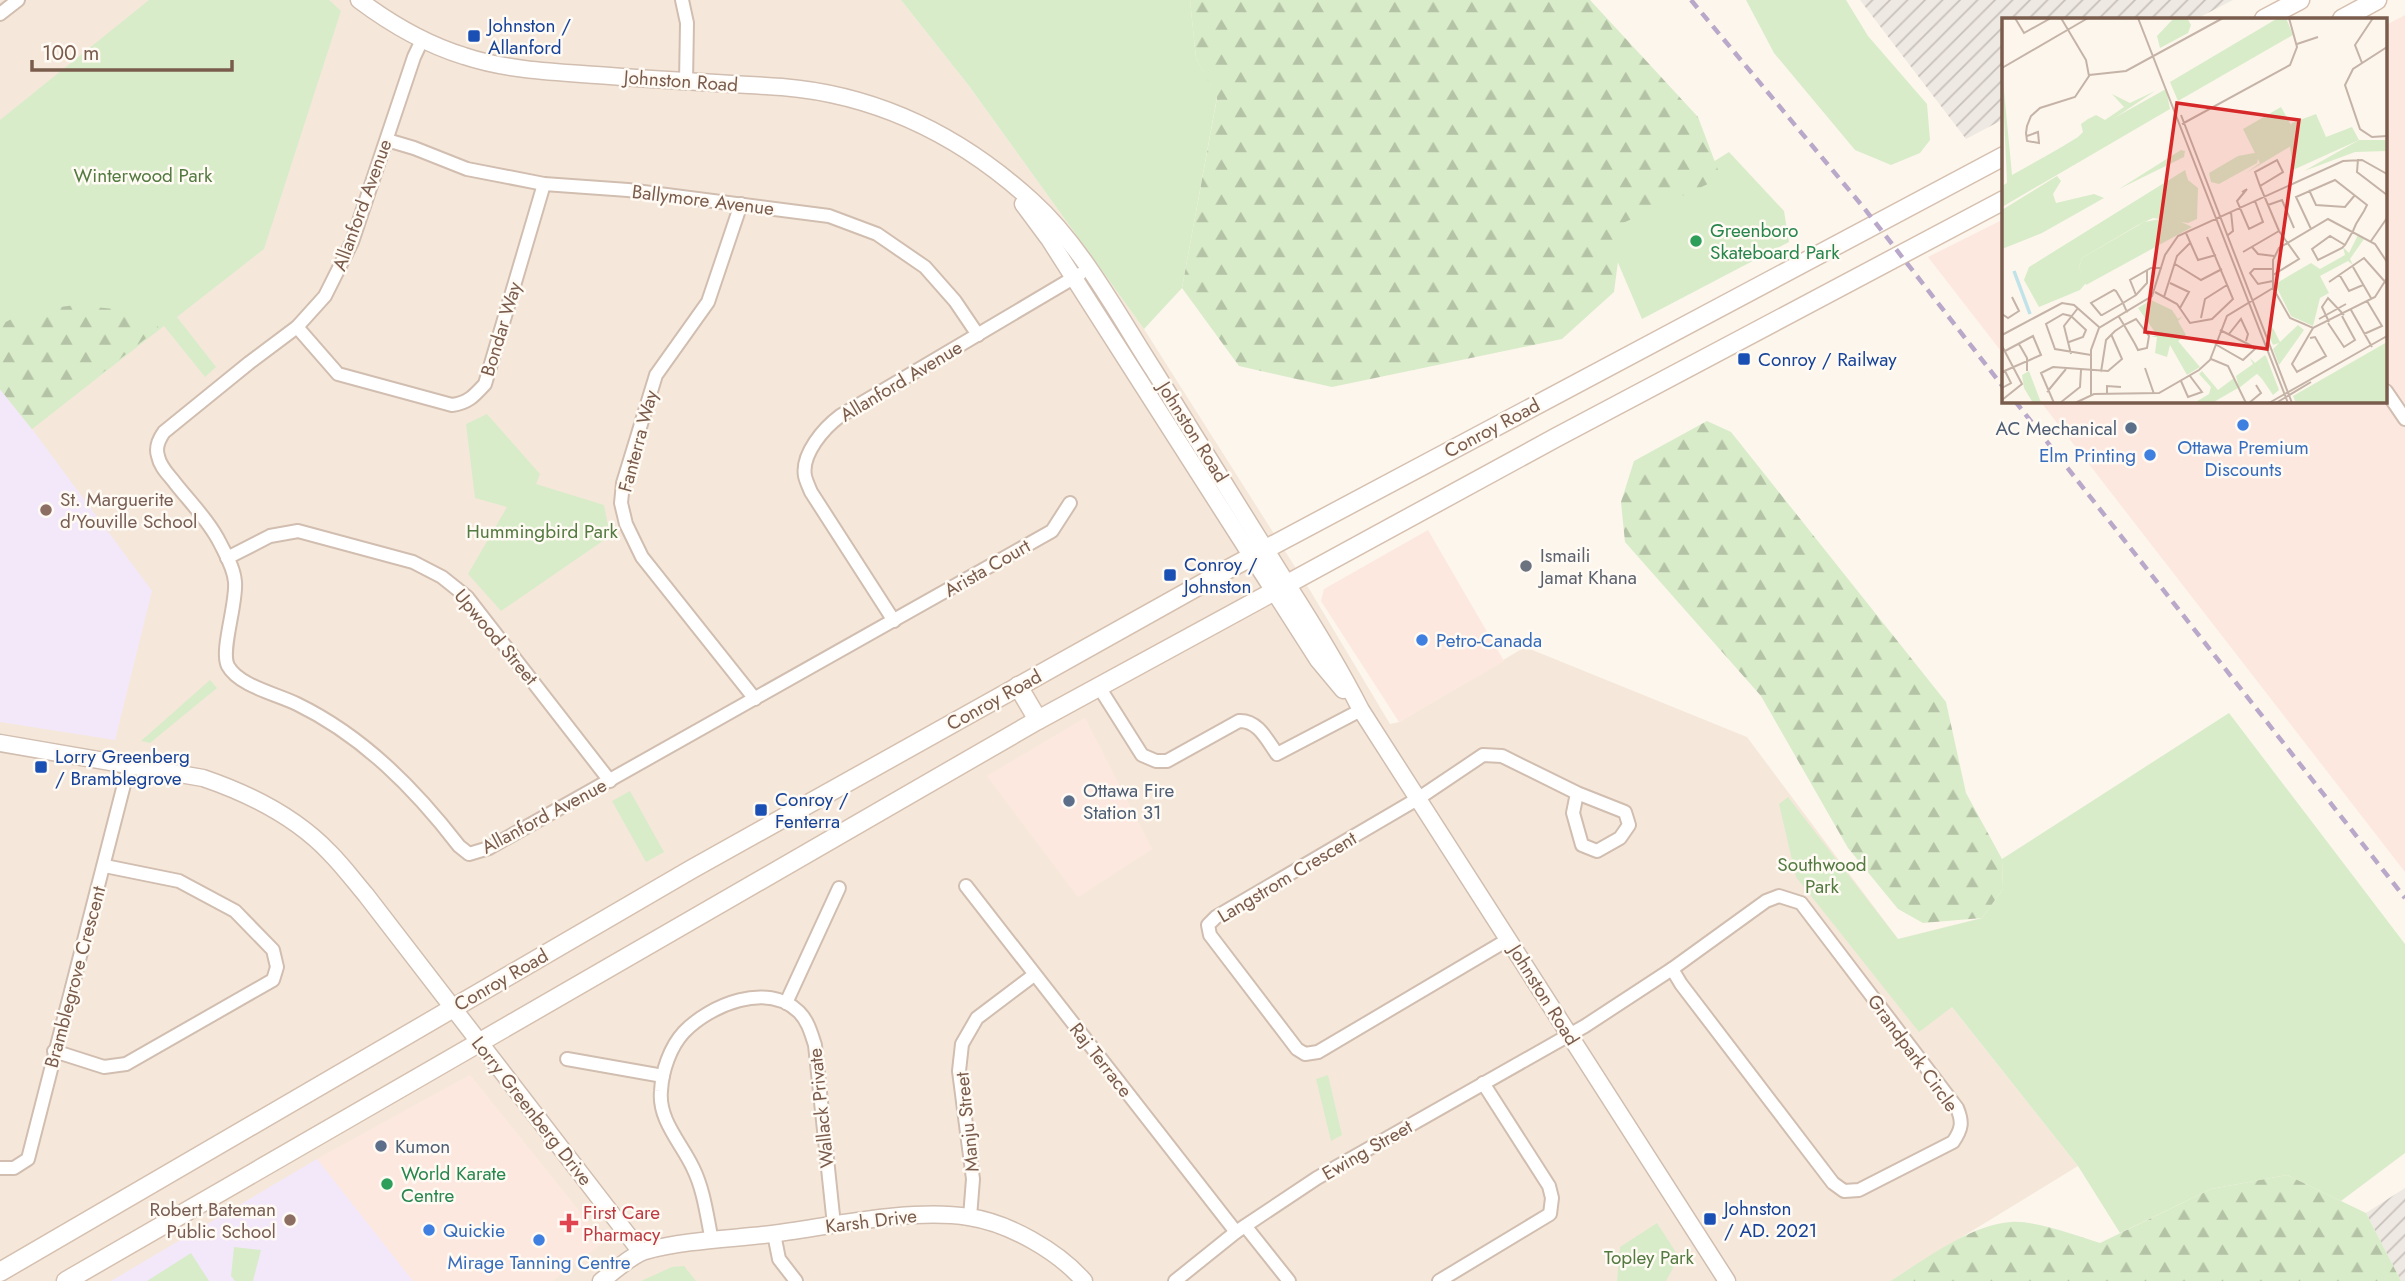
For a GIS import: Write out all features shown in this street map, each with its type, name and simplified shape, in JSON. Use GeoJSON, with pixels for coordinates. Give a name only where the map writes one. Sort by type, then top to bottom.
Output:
{"type":"FeatureCollection","features":[{"type":"Feature","properties":{"kind":"main road"},"geometry":{"type":"LineString","coordinates":[[2266,18],[2300,0]]}},
{"type":"Feature","properties":{"kind":"main road"},"geometry":{"type":"LineString","coordinates":[[2344,18],[2377,0]]}},
{"type":"Feature","properties":{"kind":"main road","name":"Conroy Road"},"geometry":{"type":"LineString","coordinates":[[0,1272],[692,869],[1018,686],[1259,552],[2002,157]]}},
{"type":"Feature","properties":{"kind":"main road","name":"Conroy Road"},"geometry":{"type":"LineString","coordinates":[[66,1281],[1038,720],[1611,408],[2002,201]]}},
{"type":"Feature","properties":{"kind":"main road"},"geometry":{"type":"LineString","coordinates":[[1018,686],[1038,720]]}},
{"type":"Feature","properties":{"kind":"street"},"geometry":{"type":"LineString","coordinates":[[0,14],[18,0]]}},
{"type":"Feature","properties":{"kind":"street","name":"Johnston Road"},"geometry":{"type":"LineString","coordinates":[[359,0],[384,19],[422,40],[463,56],[508,66],[822,92],[871,106],[935,130],[964,148],[1032,200],[1088,269],[1199,440],[1318,660],[1361,710],[1419,798],[1727,1281]]}},
{"type":"Feature","properties":{"kind":"street"},"geometry":{"type":"LineString","coordinates":[[682,0],[687,23],[686,82]]}},
{"type":"Feature","properties":{"kind":"street","name":"Allanford Avenue"},"geometry":{"type":"LineString","coordinates":[[422,40],[352,242],[325,296],[298,327],[164,432],[157,446],[161,465],[213,532],[233,569],[236,584],[233,614],[224,652],[228,666],[256,688],[282,696],[309,709],[360,743],[411,788],[459,846],[469,854],[489,848],[894,621],[811,492],[804,474],[807,459],[824,428],[1088,269]]}},
{"type":"Feature","properties":{"kind":"street","name":"Ballymore Avenue"},"geometry":{"type":"LineString","coordinates":[[387,140],[467,169],[544,184],[628,190],[829,216],[877,234],[925,267],[955,301],[978,335]]}},
{"type":"Feature","properties":{"kind":"street","name":"Johnston Road"},"geometry":{"type":"LineString","coordinates":[[999,174],[1038,223],[1259,552]]}},
{"type":"Feature","properties":{"kind":"street","name":"Bondar Way"},"geometry":{"type":"LineString","coordinates":[[298,327],[338,374],[452,405],[463,404],[472,399],[485,384],[544,184]]}},
{"type":"Feature","properties":{"kind":"street","name":"Fanterra Way"},"geometry":{"type":"LineString","coordinates":[[741,204],[708,302],[656,375],[623,483],[621,503],[626,524],[642,556],[755,699]]}},
{"type":"Feature","properties":{"kind":"street"},"geometry":{"type":"LineString","coordinates":[[2388,394],[2405,419]]}},
{"type":"Feature","properties":{"kind":"street","name":"Arista Court"},"geometry":{"type":"LineString","coordinates":[[894,621],[1052,531],[1069,503]]}},
{"type":"Feature","properties":{"kind":"street","name":"Upwood Street"},"geometry":{"type":"LineString","coordinates":[[227,558],[270,536],[298,531],[414,562],[435,573],[467,597],[610,781]]}},
{"type":"Feature","properties":{"kind":"street"},"geometry":{"type":"LineString","coordinates":[[1099,687],[1142,755],[1156,761],[1167,761],[1239,721],[1248,721],[1257,726],[1277,754],[1361,710]]}},
{"type":"Feature","properties":{"kind":"street","name":"Lorry Greenberg Drive"},"geometry":{"type":"LineString","coordinates":[[0,743],[203,778],[235,789],[288,818],[330,852],[366,895],[641,1252]]}},
{"type":"Feature","properties":{"kind":"street"},"geometry":{"type":"LineString","coordinates":[[1419,798],[1483,755],[1502,756],[1577,793],[1625,812],[1629,825],[1620,838],[1597,851],[1582,845],[1573,813],[1577,793]]}},
{"type":"Feature","properties":{"kind":"street","name":"Bramblegrove Crescent"},"geometry":{"type":"LineString","coordinates":[[0,1168],[14,1168],[28,1159],[129,765]]}},
{"type":"Feature","properties":{"kind":"street","name":"Langstrom Crescent"},"geometry":{"type":"LineString","coordinates":[[1419,798],[1216,917],[1208,925],[1210,935],[1297,1049],[1305,1054],[1318,1052],[1509,939]]}},
{"type":"Feature","properties":{"kind":"street"},"geometry":{"type":"LineString","coordinates":[[54,1051],[104,1067],[126,1064],[273,980],[277,967],[273,950],[235,911],[179,881],[105,866]]}},
{"type":"Feature","properties":{"kind":"street","name":"Raj Terrace"},"geometry":{"type":"LineString","coordinates":[[966,886],[1034,975],[1241,1230],[1289,1281]]}},
{"type":"Feature","properties":{"kind":"street"},"geometry":{"type":"LineString","coordinates":[[712,1241],[694,1170],[666,1119],[662,1106],[660,1093],[665,1066],[683,1034],[706,1016],[742,998],[754,996],[786,1003],[839,888]]}},
{"type":"Feature","properties":{"kind":"street","name":"Grandpark Circle"},"geometry":{"type":"LineString","coordinates":[[1569,1035],[1672,969],[1766,901],[1779,896],[1801,903],[1956,1108],[1962,1122],[1960,1132],[1953,1142],[1859,1190],[1844,1191],[1833,1183],[1672,969]]}},
{"type":"Feature","properties":{"kind":"street","name":"Manju Street"},"geometry":{"type":"LineString","coordinates":[[970,1217],[973,1179],[960,1071],[962,1044],[977,1018],[1034,975]]}},
{"type":"Feature","properties":{"kind":"street","name":"Wallack Private"},"geometry":{"type":"LineString","coordinates":[[786,1003],[799,1012],[808,1024],[815,1045],[834,1225]]}},
{"type":"Feature","properties":{"kind":"street","name":"Ewing Street"},"geometry":{"type":"LineString","coordinates":[[1175,1281],[1241,1230],[1317,1178],[1569,1035]]}},
{"type":"Feature","properties":{"kind":"street"},"geometry":{"type":"LineString","coordinates":[[567,1059],[663,1076]]}},
{"type":"Feature","properties":{"kind":"street"},"geometry":{"type":"LineString","coordinates":[[1439,1281],[1550,1214],[1552,1198],[1549,1186],[1483,1083]]}},
{"type":"Feature","properties":{"kind":"street","name":"Karsh Drive"},"geometry":{"type":"LineString","coordinates":[[641,1252],[925,1214],[970,1217],[1014,1231],[1054,1254],[1074,1269],[1084,1281]]}},
{"type":"Feature","properties":{"kind":"street"},"geometry":{"type":"LineString","coordinates":[[774,1234],[779,1259],[796,1281]]}},
{"type":"Feature","properties":{"kind":"street"},"geometry":{"type":"LineString","coordinates":[[601,1281],[641,1252]]}},
{"type":"Feature","properties":{"kind":"shaded area"},"geometry":{"type":"Polygon","coordinates":[[[0,0],[901,0],[969,86],[1144,329],[1311,592],[1390,724],[1399,722],[1525,647],[1747,737],[1898,939],[2078,1166],[1890,1281],[0,1281],[0,0]]]}},
{"type":"Feature","properties":{"kind":"shaded area"},"geometry":{"type":"Polygon","coordinates":[[[1860,0],[2233,0],[2198,18],[2002,18],[2002,120],[1966,139],[1860,0]]]}},
{"type":"Feature","properties":{"kind":"shaded area"},"geometry":{"type":"Polygon","coordinates":[[[2405,15],[2405,872],[2041,402],[2388,402],[2388,24],[2405,15]]]}},
{"type":"Feature","properties":{"kind":"shaded area"},"geometry":{"type":"Polygon","coordinates":[[[2002,220],[2002,352],[1928,257],[2002,220]]]}},
{"type":"Feature","properties":{"kind":"shaded area","name":"St. Marguerite d'Youville School"},"geometry":{"type":"Polygon","coordinates":[[[0,389],[152,591],[115,740],[0,722],[0,389]]]}},
{"type":"Feature","properties":{"kind":"shaded area"},"geometry":{"type":"Polygon","coordinates":[[[1428,530],[1504,661],[1399,722],[1321,601],[1324,589],[1428,530]]]}},
{"type":"Feature","properties":{"kind":"shaded area"},"geometry":{"type":"Polygon","coordinates":[[[1085,718],[1152,849],[1078,897],[987,776],[1085,718]]]}},
{"type":"Feature","properties":{"kind":"shaded area"},"geometry":{"type":"Polygon","coordinates":[[[470,1075],[604,1242],[552,1281],[413,1281],[317,1159],[470,1075]]]}},
{"type":"Feature","properties":{"kind":"shaded area","name":"Robert Bateman Public School"},"geometry":{"type":"Polygon","coordinates":[[[317,1159],[413,1281],[111,1281],[317,1159]]]}},
{"type":"Feature","properties":{"kind":"shaded area"},"geometry":{"type":"Polygon","coordinates":[[[2405,1188],[2405,1281],[2401,1281],[2366,1213],[2405,1188]]]}},
{"type":"Feature","properties":{"kind":"green space","name":"Winterwood Park"},"geometry":{"type":"Polygon","coordinates":[[[149,0],[329,0],[341,11],[264,249],[177,317],[216,367],[205,377],[164,326],[32,429],[0,389],[0,120],[149,0]]]}},
{"type":"Feature","properties":{"kind":"green space"},"geometry":{"type":"Polygon","coordinates":[[[901,0],[1190,0],[1196,58],[1217,97],[1182,288],[1144,329],[969,86],[901,0]]]}},
{"type":"Feature","properties":{"kind":"green space"},"geometry":{"type":"Polygon","coordinates":[[[1190,0],[1590,0],[1698,117],[1721,178],[1623,223],[1614,292],[1562,339],[1332,387],[1239,366],[1182,288],[1217,98],[1196,58],[1190,0]]]}},
{"type":"Feature","properties":{"kind":"green space"},"geometry":{"type":"Polygon","coordinates":[[[1746,0],[1846,0],[1868,36],[1927,104],[1930,140],[1920,153],[1891,165],[1855,150],[1774,53],[1746,0]]]}},
{"type":"Feature","properties":{"kind":"green space"},"geometry":{"type":"Polygon","coordinates":[[[1729,152],[1784,211],[1789,242],[1642,319],[1604,230],[1729,152]]]}},
{"type":"Feature","properties":{"kind":"green space"},"geometry":{"type":"Polygon","coordinates":[[[75,305],[144,312],[159,328],[32,429],[0,389],[0,325],[25,312],[75,305]]]}},
{"type":"Feature","properties":{"kind":"green space","name":"Hummingbird Park"},"geometry":{"type":"Polygon","coordinates":[[[487,414],[540,474],[536,484],[604,505],[610,536],[501,611],[468,574],[507,507],[475,498],[466,424],[487,414]]]}},
{"type":"Feature","properties":{"kind":"green space"},"geometry":{"type":"Polygon","coordinates":[[[1707,421],[1731,432],[1946,702],[1966,793],[2002,859],[2003,889],[1982,918],[1923,923],[1898,909],[1848,848],[1761,696],[1625,542],[1621,502],[1634,461],[1707,421]]]}},
{"type":"Feature","properties":{"kind":"green space"},"geometry":{"type":"Polygon","coordinates":[[[210,680],[217,688],[150,743],[141,741],[210,680]]]}},
{"type":"Feature","properties":{"kind":"green space","name":"Southwood Park"},"geometry":{"type":"Polygon","coordinates":[[[2229,713],[2405,944],[2405,1153],[2341,1201],[2287,1175],[2211,1189],[2120,1233],[2078,1166],[1952,1007],[1919,1032],[1796,877],[1779,804],[1788,797],[1898,939],[1982,918],[2003,889],[2002,859],[2229,713]]]}},
{"type":"Feature","properties":{"kind":"green space"},"geometry":{"type":"Polygon","coordinates":[[[630,791],[664,852],[646,862],[612,801],[630,791]]]}},
{"type":"Feature","properties":{"kind":"green space"},"geometry":{"type":"Polygon","coordinates":[[[1328,1075],[1342,1135],[1331,1141],[1316,1079],[1328,1075]]]}},
{"type":"Feature","properties":{"kind":"green space"},"geometry":{"type":"Polygon","coordinates":[[[2287,1175],[2366,1213],[2401,1281],[1890,1281],[1963,1236],[1995,1225],[2011,1222],[2032,1223],[2100,1243],[2211,1189],[2287,1175]]]}},
{"type":"Feature","properties":{"kind":"green space","name":"Topley Park"},"geometry":{"type":"Polygon","coordinates":[[[1657,1223],[1679,1257],[1666,1281],[1617,1281],[1620,1247],[1657,1223]]]}},
{"type":"Feature","properties":{"kind":"green space"},"geometry":{"type":"Polygon","coordinates":[[[234,1247],[261,1250],[253,1281],[235,1281],[231,1276],[234,1247]]]}},
{"type":"Feature","properties":{"kind":"green space"},"geometry":{"type":"Polygon","coordinates":[[[191,1253],[209,1281],[147,1281],[191,1253]]]}},
{"type":"Feature","properties":{"kind":"green space"},"geometry":{"type":"Polygon","coordinates":[[[684,1266],[696,1281],[641,1281],[672,1267],[684,1266]]]}},
{"type":"Feature","properties":{"kind":"railway"},"geometry":{"type":"LineString","coordinates":[[1691,0],[1864,208],[2002,385]]}},
{"type":"Feature","properties":{"kind":"railway"},"geometry":{"type":"LineString","coordinates":[[2016,402],[2405,898]]}},
{"type":"Feature","properties":{"kind":"place","name":"Johnston / Allanford"},"geometry":{"type":"Point","coordinates":[474,36]}},
{"type":"Feature","properties":{"kind":"place","name":"Greenboro Skateboard Park"},"geometry":{"type":"Point","coordinates":[1696,241]}},
{"type":"Feature","properties":{"kind":"place","name":"Conroy / Railway"},"geometry":{"type":"Point","coordinates":[1744,359]}},
{"type":"Feature","properties":{"kind":"place","name":"Ottawa Premium Discounts"},"geometry":{"type":"Point","coordinates":[2243,425]}},
{"type":"Feature","properties":{"kind":"place","name":"AC Mechanical"},"geometry":{"type":"Point","coordinates":[2131,428]}},
{"type":"Feature","properties":{"kind":"place","name":"Elm Printing"},"geometry":{"type":"Point","coordinates":[2150,455]}},
{"type":"Feature","properties":{"kind":"place","name":"St. Marguerite d'Youville School"},"geometry":{"type":"Point","coordinates":[46,510]}},
{"type":"Feature","properties":{"kind":"place","name":"Ismaili Jamat Khana"},"geometry":{"type":"Point","coordinates":[1526,566]}},
{"type":"Feature","properties":{"kind":"place","name":"Conroy / Johnston"},"geometry":{"type":"Point","coordinates":[1170,575]}},
{"type":"Feature","properties":{"kind":"place","name":"Petro-Canada"},"geometry":{"type":"Point","coordinates":[1422,640]}},
{"type":"Feature","properties":{"kind":"place","name":"Lorry Greenberg / Bramblegrove"},"geometry":{"type":"Point","coordinates":[41,767]}},
{"type":"Feature","properties":{"kind":"place","name":"Ottawa Fire Station 31"},"geometry":{"type":"Point","coordinates":[1069,801]}},
{"type":"Feature","properties":{"kind":"place","name":"Conroy / Fenterra"},"geometry":{"type":"Point","coordinates":[761,810]}},
{"type":"Feature","properties":{"kind":"place","name":"Kumon"},"geometry":{"type":"Point","coordinates":[381,1146]}},
{"type":"Feature","properties":{"kind":"place","name":"World Karate Centre"},"geometry":{"type":"Point","coordinates":[387,1184]}},
{"type":"Feature","properties":{"kind":"place","name":"Johnston / AD. 2021"},"geometry":{"type":"Point","coordinates":[1710,1219]}},
{"type":"Feature","properties":{"kind":"place","name":"Robert Bateman Public School"},"geometry":{"type":"Point","coordinates":[290,1220]}},
{"type":"Feature","properties":{"kind":"place","name":"First Care Pharmacy"},"geometry":{"type":"Point","coordinates":[569,1223]}},
{"type":"Feature","properties":{"kind":"place","name":"Quickie"},"geometry":{"type":"Point","coordinates":[429,1230]}},
{"type":"Feature","properties":{"kind":"place","name":"Mirage Tanning Centre"},"geometry":{"type":"Point","coordinates":[539,1240]}}]}
